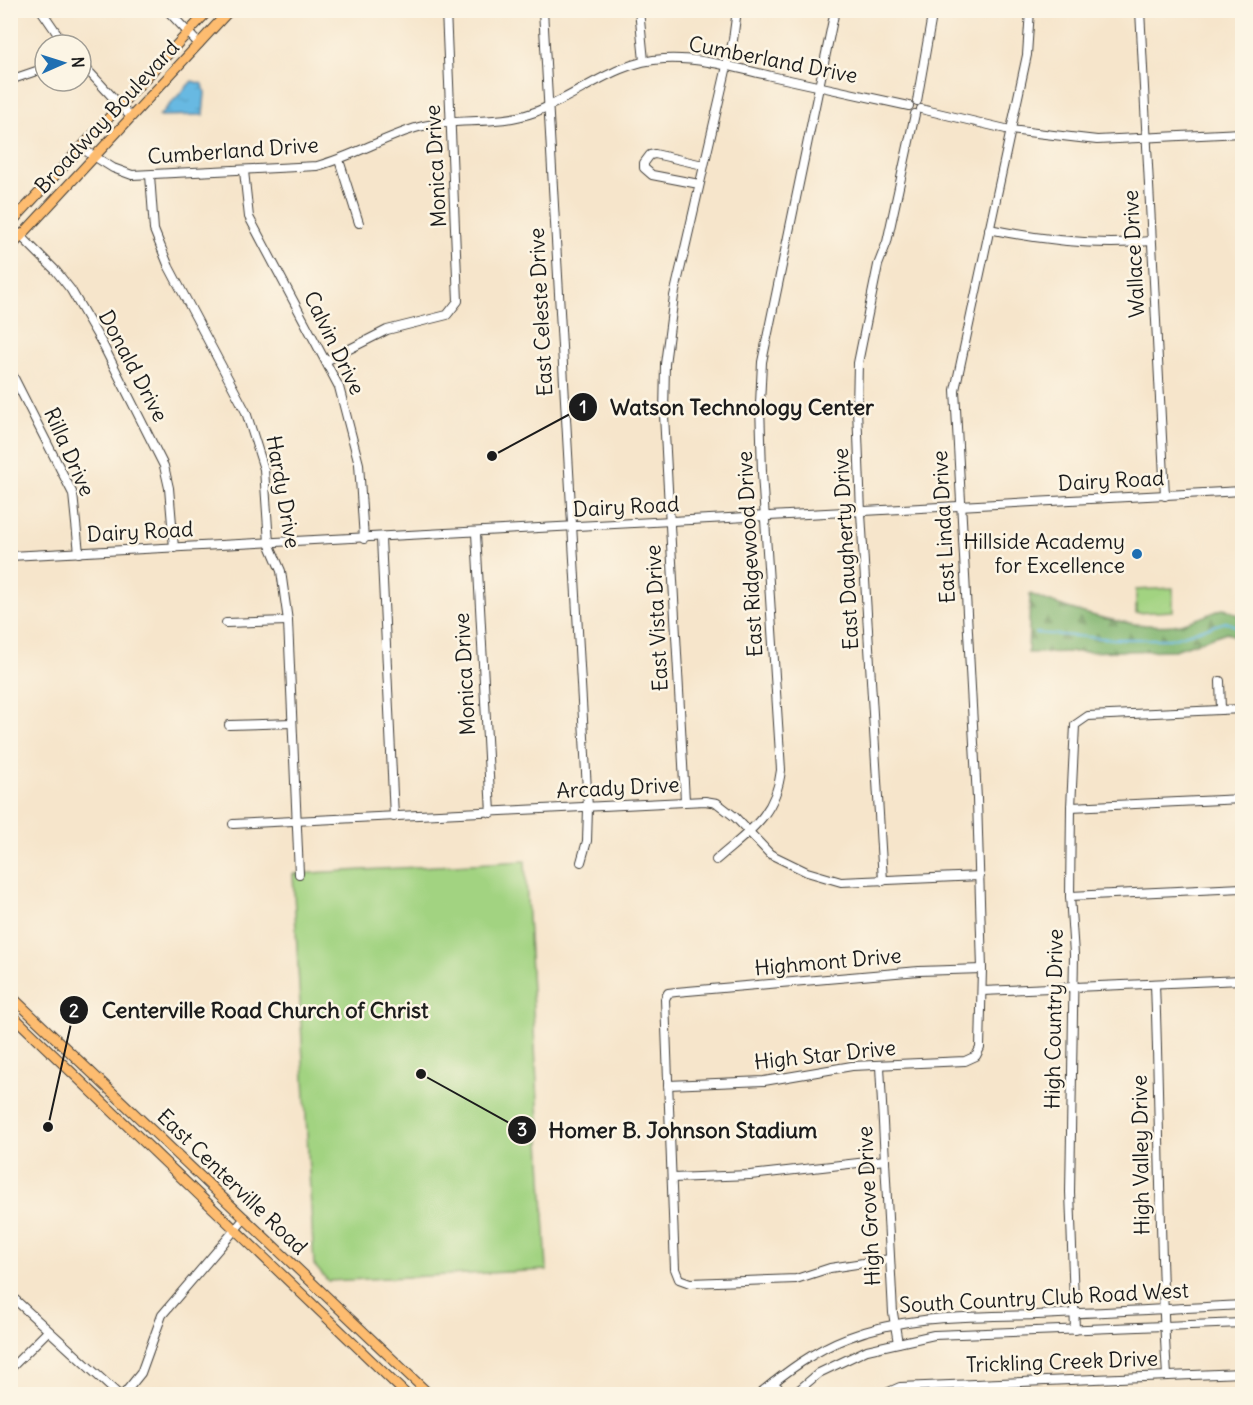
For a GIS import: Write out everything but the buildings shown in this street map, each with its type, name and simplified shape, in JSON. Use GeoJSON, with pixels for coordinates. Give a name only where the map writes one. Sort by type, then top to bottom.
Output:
{"type":"FeatureCollection","features":[{"type":"Feature","properties":{"kind":"main road","name":"Broadway Boulevard"},"geometry":{"type":"LineString","coordinates":[[10,224],[209,10]]}},
{"type":"Feature","properties":{"kind":"main road","name":"Broadway Boulevard"},"geometry":{"type":"LineString","coordinates":[[10,248],[230,10]]}},
{"type":"Feature","properties":{"kind":"main road","name":"East Centerville Road"},"geometry":{"type":"LineString","coordinates":[[10,995],[429,1395]]}},
{"type":"Feature","properties":{"kind":"main road","name":"East Centerville Road"},"geometry":{"type":"LineString","coordinates":[[10,1013],[406,1395]]}},
{"type":"Feature","properties":{"kind":"main road"},"geometry":{"type":"LineString","coordinates":[[32,1032],[41,1023]]}},
{"type":"Feature","properties":{"kind":"main road"},"geometry":{"type":"LineString","coordinates":[[132,1130],[141,1119]]}},
{"type":"Feature","properties":{"kind":"street"},"geometry":{"type":"LineString","coordinates":[[41,10],[57,33]]}},
{"type":"Feature","properties":{"kind":"street"},"geometry":{"type":"LineString","coordinates":[[167,10],[199,44]]}},
{"type":"Feature","properties":{"kind":"street","name":"Monica Drive"},"geometry":{"type":"LineString","coordinates":[[326,361],[387,330],[447,315],[458,301],[453,124],[446,10]]}},
{"type":"Feature","properties":{"kind":"street","name":"East Celeste Drive"},"geometry":{"type":"LineString","coordinates":[[543,10],[588,808],[587,841],[581,862]]}},
{"type":"Feature","properties":{"kind":"street"},"geometry":{"type":"LineString","coordinates":[[639,10],[644,61]]}},
{"type":"Feature","properties":{"kind":"street","name":"East Vista Drive"},"geometry":{"type":"LineString","coordinates":[[685,801],[664,415],[667,334],[737,10]]}},
{"type":"Feature","properties":{"kind":"street","name":"East Ridgewood Drive"},"geometry":{"type":"LineString","coordinates":[[716,860],[749,831],[773,804],[781,770],[760,404],[762,362],[821,87],[835,10]]}},
{"type":"Feature","properties":{"kind":"street","name":"East Daugherty Drive"},"geometry":{"type":"LineString","coordinates":[[883,881],[861,513],[856,408],[858,363],[878,265],[887,242],[918,108],[933,10]]}},
{"type":"Feature","properties":{"kind":"street","name":"East Linda Drive"},"geometry":{"type":"LineString","coordinates":[[980,1048],[982,969],[980,876],[955,390],[1027,55],[1030,10]]}},
{"type":"Feature","properties":{"kind":"street","name":"Wallace Drive"},"geometry":{"type":"LineString","coordinates":[[1140,10],[1165,496]]}},
{"type":"Feature","properties":{"kind":"street","name":"Cumberland Drive"},"geometry":{"type":"LineString","coordinates":[[81,148],[113,168],[132,175],[317,166],[339,160],[413,129],[514,118],[548,106],[616,69],[644,61],[689,59],[909,106],[910,112],[918,108]]}},
{"type":"Feature","properties":{"kind":"street"},"geometry":{"type":"LineString","coordinates":[[10,80],[33,72]]}},
{"type":"Feature","properties":{"kind":"street"},"geometry":{"type":"LineString","coordinates":[[93,76],[131,117]]}},
{"type":"Feature","properties":{"kind":"street"},"geometry":{"type":"LineString","coordinates":[[918,108],[1010,130],[1097,140],[1242,133]]}},
{"type":"Feature","properties":{"kind":"street"},"geometry":{"type":"LineString","coordinates":[[699,184],[652,175],[644,168],[644,163],[650,155],[655,154],[704,165]]}},
{"type":"Feature","properties":{"kind":"street"},"geometry":{"type":"LineString","coordinates":[[339,160],[359,223]]}},
{"type":"Feature","properties":{"kind":"street","name":"Calvin Drive"},"geometry":{"type":"LineString","coordinates":[[244,171],[249,216],[339,387],[359,464],[364,539]]}},
{"type":"Feature","properties":{"kind":"street","name":"Hardy Drive"},"geometry":{"type":"LineString","coordinates":[[150,175],[154,230],[169,267],[246,412],[264,470],[269,543],[281,572],[288,621],[299,874]]}},
{"type":"Feature","properties":{"kind":"street","name":"Donald Drive"},"geometry":{"type":"LineString","coordinates":[[10,224],[56,271],[71,290],[157,448],[169,488],[174,548]]}},
{"type":"Feature","properties":{"kind":"street"},"geometry":{"type":"LineString","coordinates":[[988,229],[1029,237],[1087,243],[1151,241]]}},
{"type":"Feature","properties":{"kind":"street","name":"Rilla Drive"},"geometry":{"type":"LineString","coordinates":[[10,370],[73,494],[79,553]]}},
{"type":"Feature","properties":{"kind":"street","name":"Dairy Road"},"geometry":{"type":"LineString","coordinates":[[10,556],[861,513],[1242,491]]}},
{"type":"Feature","properties":{"kind":"street","name":"Monica Drive"},"geometry":{"type":"LineString","coordinates":[[476,533],[491,813]]}},
{"type":"Feature","properties":{"kind":"street"},"geometry":{"type":"LineString","coordinates":[[381,538],[394,817]]}},
{"type":"Feature","properties":{"kind":"street"},"geometry":{"type":"LineString","coordinates":[[226,623],[288,621]]}},
{"type":"Feature","properties":{"kind":"street"},"geometry":{"type":"LineString","coordinates":[[1220,681],[1221,710],[1242,709]]}},
{"type":"Feature","properties":{"kind":"street","name":"High Country Drive"},"geometry":{"type":"LineString","coordinates":[[1075,1330],[1070,1192],[1073,922],[1070,897],[1075,725],[1088,716],[1221,710]]}},
{"type":"Feature","properties":{"kind":"street"},"geometry":{"type":"LineString","coordinates":[[229,725],[292,723]]}},
{"type":"Feature","properties":{"kind":"street"},"geometry":{"type":"LineString","coordinates":[[1071,807],[1242,799]]}},
{"type":"Feature","properties":{"kind":"street","name":"Arcady Drive"},"geometry":{"type":"LineString","coordinates":[[233,824],[491,813],[685,801],[717,803],[749,831],[770,854],[807,872],[841,882],[980,876]]}},
{"type":"Feature","properties":{"kind":"street"},"geometry":{"type":"LineString","coordinates":[[1070,897],[1242,888]]}},
{"type":"Feature","properties":{"kind":"street","name":"Highmont Drive"},"geometry":{"type":"LineString","coordinates":[[668,1085],[663,1007],[668,993],[918,971],[982,969]]}},
{"type":"Feature","properties":{"kind":"street"},"geometry":{"type":"LineString","coordinates":[[982,991],[1242,980]]}},
{"type":"Feature","properties":{"kind":"street","name":"High Valley Drive"},"geometry":{"type":"LineString","coordinates":[[1155,984],[1163,1311],[1167,1376]]}},
{"type":"Feature","properties":{"kind":"street","name":"High Star Drive"},"geometry":{"type":"LineString","coordinates":[[668,1085],[764,1081],[852,1066],[966,1061],[976,1056],[980,1048]]}},
{"type":"Feature","properties":{"kind":"street","name":"High Grove Drive"},"geometry":{"type":"LineString","coordinates":[[880,1066],[894,1324],[898,1343]]}},
{"type":"Feature","properties":{"kind":"street"},"geometry":{"type":"LineString","coordinates":[[668,1085],[675,1269],[679,1279],[690,1283],[796,1279],[830,1268],[890,1259]]}},
{"type":"Feature","properties":{"kind":"street"},"geometry":{"type":"LineString","coordinates":[[672,1178],[750,1175],[885,1160]]}},
{"type":"Feature","properties":{"kind":"street"},"geometry":{"type":"LineString","coordinates":[[124,1395],[141,1373],[162,1315],[245,1218]]}},
{"type":"Feature","properties":{"kind":"street"},"geometry":{"type":"LineString","coordinates":[[10,1295],[118,1395]]}},
{"type":"Feature","properties":{"kind":"street","name":"South Country Club Road West"},"geometry":{"type":"LineString","coordinates":[[759,1395],[773,1383],[832,1344],[894,1324],[938,1318],[1163,1311],[1242,1305]]}},
{"type":"Feature","properties":{"kind":"street","name":"South Country Club Road West"},"geometry":{"type":"LineString","coordinates":[[794,1395],[819,1374],[867,1350],[934,1335],[1242,1323]]}},
{"type":"Feature","properties":{"kind":"street"},"geometry":{"type":"LineString","coordinates":[[10,1369],[48,1330]]}},
{"type":"Feature","properties":{"kind":"street","name":"Trickling Creek Drive"},"geometry":{"type":"LineString","coordinates":[[884,1395],[900,1391],[1242,1373]]}},
{"type":"Feature","properties":{"kind":"street"},"geometry":{"type":"LineString","coordinates":[[773,1383],[784,1395]]}},
{"type":"Feature","properties":{"kind":"green space"},"geometry":{"type":"Polygon","coordinates":[[[1173,588],[1173,611],[1136,613],[1136,590],[1173,588]]]}},
{"type":"Feature","properties":{"kind":"green space"},"geometry":{"type":"Polygon","coordinates":[[[1030,594],[1063,607],[1100,617],[1155,626],[1179,624],[1225,608],[1242,617],[1242,641],[1227,632],[1175,650],[1028,653],[1030,594]]]}},
{"type":"Feature","properties":{"kind":"green space"},"geometry":{"type":"Polygon","coordinates":[[[525,861],[547,1270],[328,1281],[314,1265],[293,874],[525,861]]]}},
{"type":"Feature","properties":{"kind":"water"},"geometry":{"type":"Polygon","coordinates":[[[192,81],[203,84],[205,93],[203,115],[159,116],[192,81]]]}},
{"type":"Feature","properties":{"kind":"waterway"},"geometry":{"type":"LineString","coordinates":[[1036,633],[1114,639],[1170,639],[1226,622],[1242,629]]}},
{"type":"Feature","properties":{"kind":"place","name":"Watson Technology Center"},"geometry":{"type":"Point","coordinates":[492,456]}},
{"type":"Feature","properties":{"kind":"place","name":"Hillside Academy for Excellence"},"geometry":{"type":"Point","coordinates":[1137,554]}},
{"type":"Feature","properties":{"kind":"place","name":"Homer B. Johnson Stadium"},"geometry":{"type":"Point","coordinates":[421,1074]}},
{"type":"Feature","properties":{"kind":"place","name":"Centerville Road Church of Christ"},"geometry":{"type":"Point","coordinates":[48,1127]}}]}
